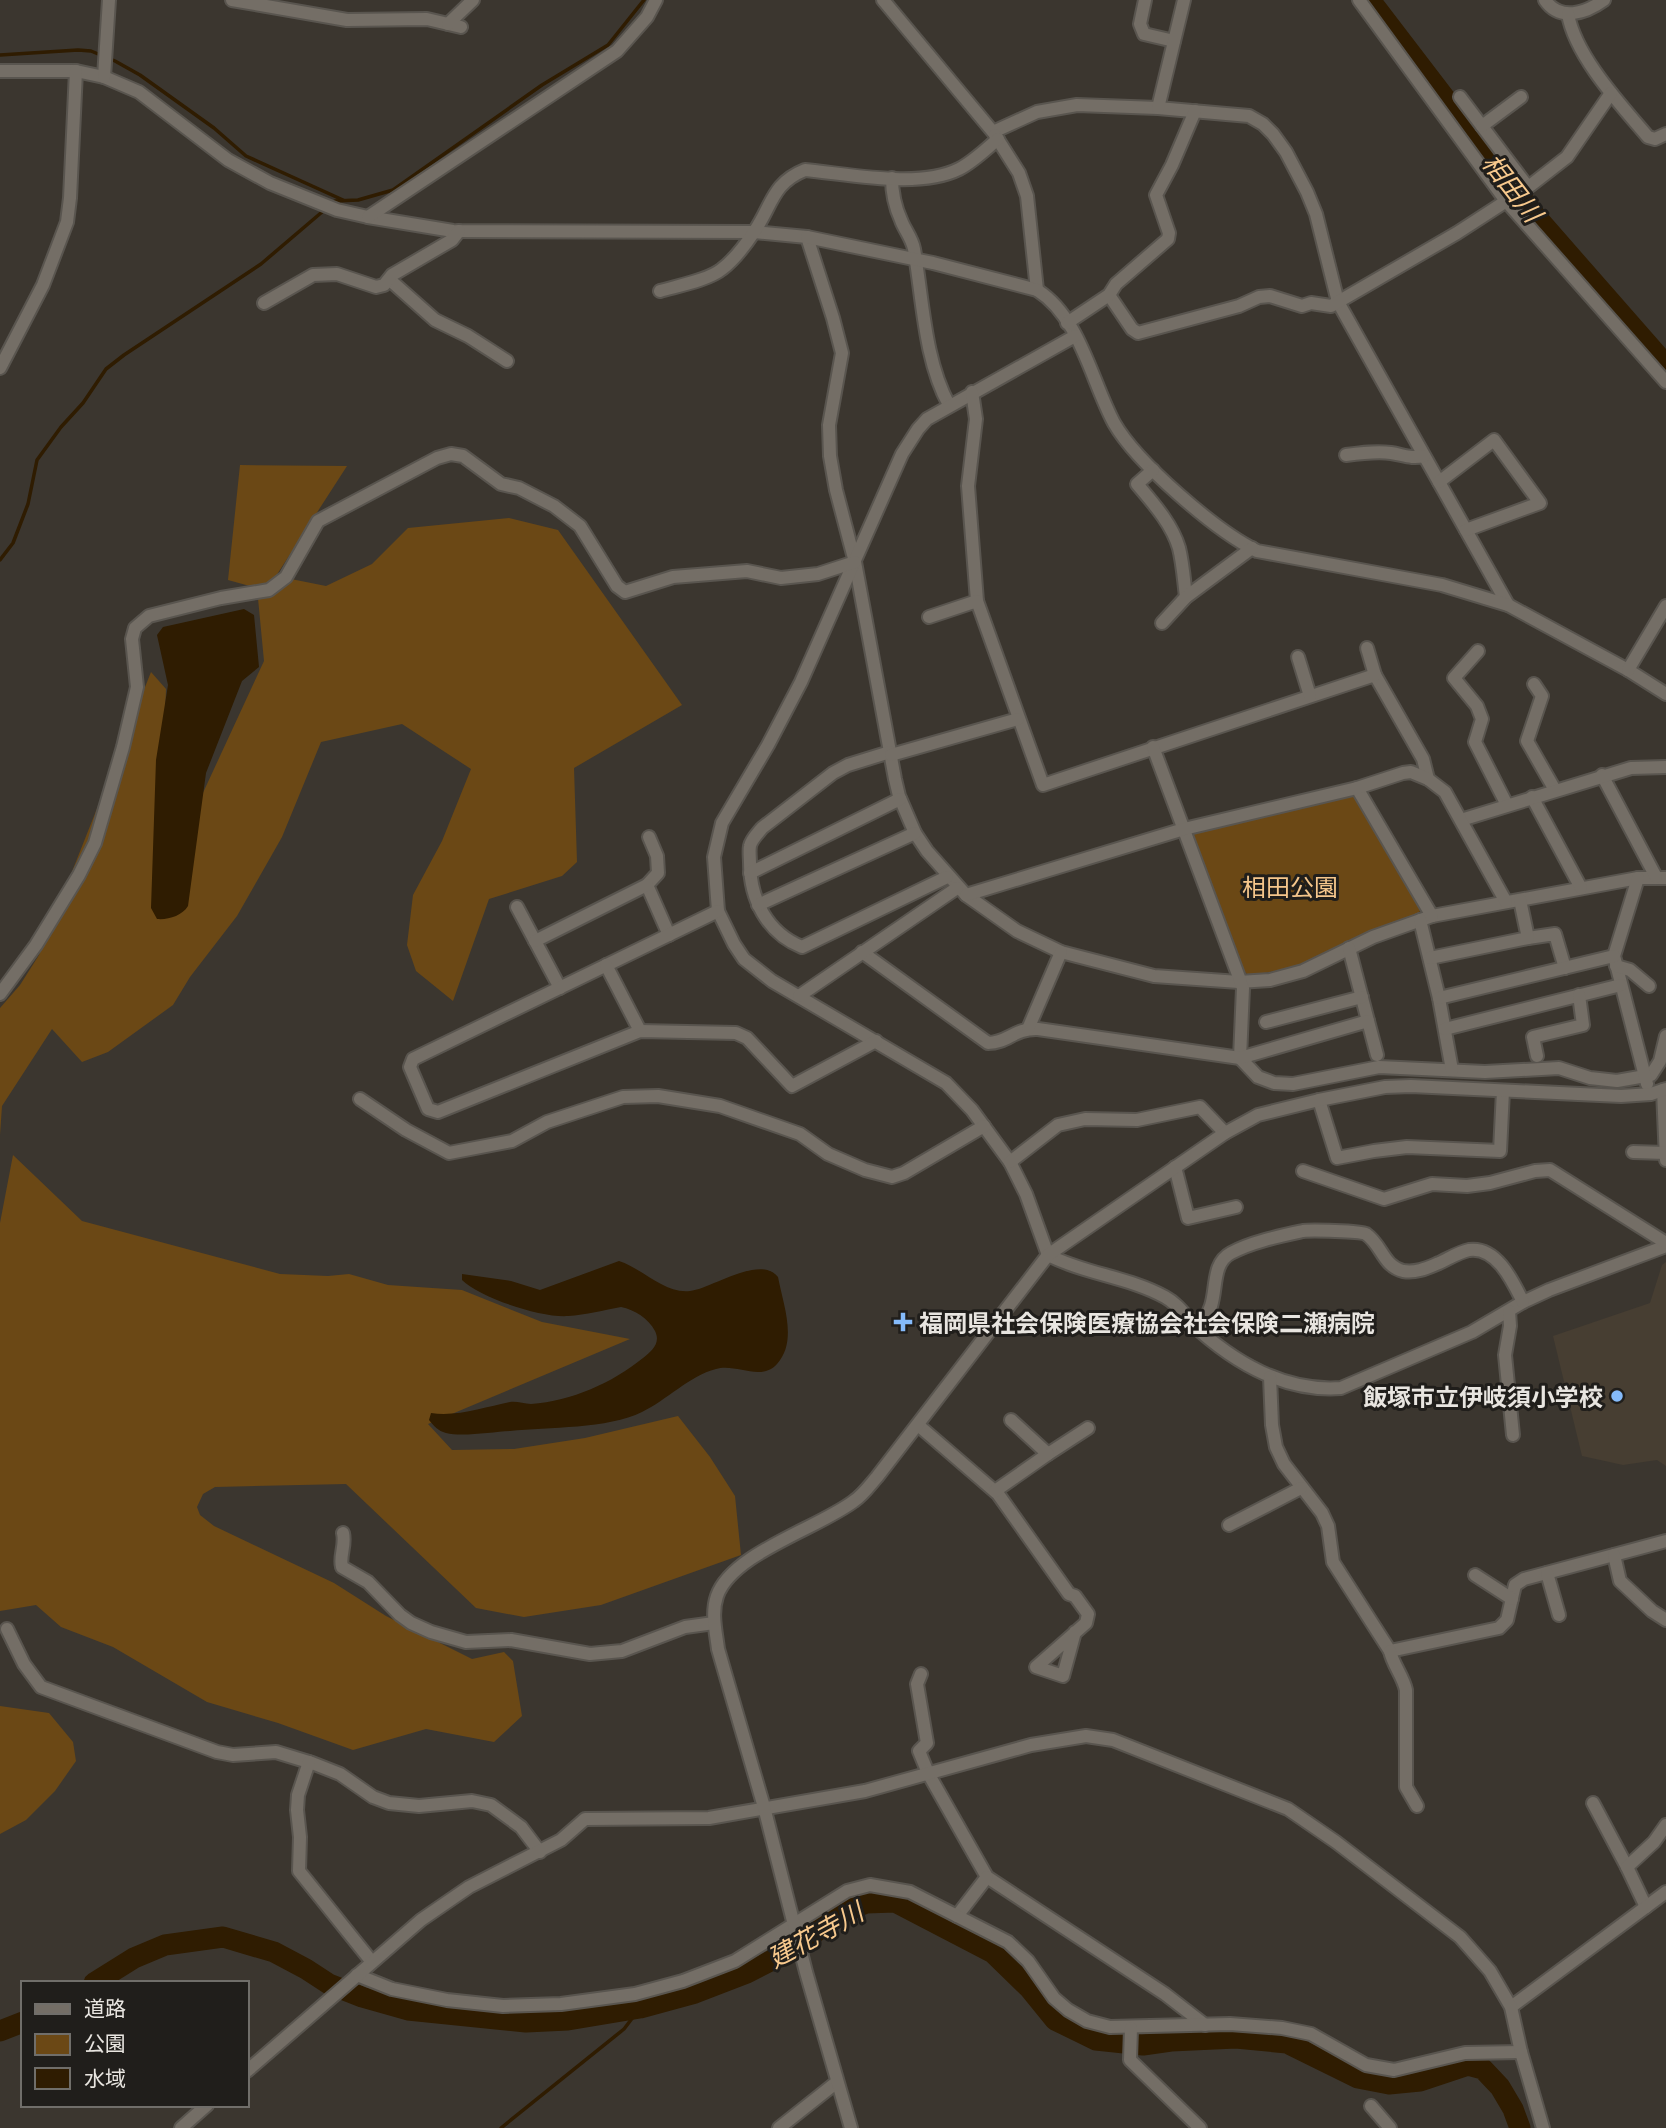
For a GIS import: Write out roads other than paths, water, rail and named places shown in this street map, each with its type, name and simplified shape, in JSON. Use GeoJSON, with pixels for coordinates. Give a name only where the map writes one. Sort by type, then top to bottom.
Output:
{"type":"FeatureCollection","features":[{"type":"Feature","properties":{"kind":"street"},"geometry":{"type":"LineString","coordinates":[[104,71],[109,0]]}},
{"type":"Feature","properties":{"kind":"street"},"geometry":{"type":"LineString","coordinates":[[232,0],[347,20],[427,19],[455,25],[473,0]]}},
{"type":"Feature","properties":{"kind":"street"},"geometry":{"type":"LineString","coordinates":[[368,217],[617,51],[647,17],[656,0]]}},
{"type":"Feature","properties":{"kind":"street"},"geometry":{"type":"LineString","coordinates":[[883,0],[995,136],[1019,173],[1027,196],[1037,290]]}},
{"type":"Feature","properties":{"kind":"street"},"geometry":{"type":"LineString","coordinates":[[1145,0],[1140,24],[1144,34],[1174,41]]}},
{"type":"Feature","properties":{"kind":"street"},"geometry":{"type":"LineString","coordinates":[[1158,108],[1184,0]]}},
{"type":"Feature","properties":{"kind":"street"},"geometry":{"type":"LineString","coordinates":[[1359,0],[1508,200],[1666,382]]}},
{"type":"Feature","properties":{"kind":"street"},"geometry":{"type":"LineString","coordinates":[[1545,0],[1558,12],[1568,14],[1582,12],[1604,0]]}},
{"type":"Feature","properties":{"kind":"street"},"geometry":{"type":"LineString","coordinates":[[1568,14],[1577,42],[1611,93],[1648,137],[1655,139],[1666,134]]}},
{"type":"Feature","properties":{"kind":"street"},"geometry":{"type":"LineString","coordinates":[[0,71],[104,71],[138,92],[228,160],[270,183],[337,210],[368,217],[459,231],[754,232],[807,237],[1037,290],[1056,306],[1067,323],[1115,423],[1131,447],[1153,470],[1240,543],[1252,548],[1442,585],[1508,605],[1628,670],[1666,694]]}},
{"type":"Feature","properties":{"kind":"street"},"geometry":{"type":"LineString","coordinates":[[0,368],[43,285],[67,222],[76,71]]}},
{"type":"Feature","properties":{"kind":"street"},"geometry":{"type":"LineString","coordinates":[[1109,295],[1132,329],[1138,333],[1239,306],[1259,297],[1270,296],[1302,306],[1311,303],[1331,306],[1457,233],[1567,157],[1611,93]]}},
{"type":"Feature","properties":{"kind":"street"},"geometry":{"type":"LineString","coordinates":[[1460,97],[1525,188]]}},
{"type":"Feature","properties":{"kind":"street"},"geometry":{"type":"LineString","coordinates":[[1482,126],[1521,97]]}},
{"type":"Feature","properties":{"kind":"street"},"geometry":{"type":"LineString","coordinates":[[660,291],[714,275],[722,270],[754,232],[775,192],[793,175],[805,170],[892,178],[924,178],[945,174],[961,168],[995,136],[1028,115],[1057,107],[1077,105],[1158,108],[1249,116],[1273,134],[1298,174],[1316,214],[1338,302],[1508,605]]}},
{"type":"Feature","properties":{"kind":"street"},"geometry":{"type":"LineString","coordinates":[[1067,323],[1109,295],[1116,284],[1168,239],[1169,233],[1156,195],[1195,111]]}},
{"type":"Feature","properties":{"kind":"street"},"geometry":{"type":"LineString","coordinates":[[892,178],[892,189],[900,219],[914,246],[933,360],[940,386],[949,405]]}},
{"type":"Feature","properties":{"kind":"street"},"geometry":{"type":"LineString","coordinates":[[264,303],[313,275],[337,274],[376,287],[384,285],[392,275],[452,240],[459,231]]}},
{"type":"Feature","properties":{"kind":"street"},"geometry":{"type":"LineString","coordinates":[[807,237],[842,353],[829,425],[830,456],[855,562],[900,799],[915,833],[947,877],[961,892],[1017,931],[1061,951],[1154,976],[1239,982],[1270,980],[1303,971],[1373,937],[1426,918],[1638,878],[1661,877],[1602,775]]}},
{"type":"Feature","properties":{"kind":"street"},"geometry":{"type":"LineString","coordinates":[[390,280],[435,320],[468,336],[506,361]]}},
{"type":"Feature","properties":{"kind":"street"},"geometry":{"type":"LineString","coordinates":[[1074,336],[927,419],[902,454],[801,682],[722,823],[714,857],[718,911],[734,944],[744,959],[772,981],[946,1083],[972,1110],[1010,1162],[1026,1194],[1048,1255],[1065,1264],[1144,1287],[1168,1298],[1198,1329],[1240,1362],[1270,1377],[1302,1387],[1341,1388],[1472,1332],[1523,1302],[1666,1245]]}},
{"type":"Feature","properties":{"kind":"street"},"geometry":{"type":"LineString","coordinates":[[972,392],[976,419],[968,486],[977,601],[1044,785],[1375,675]]}},
{"type":"Feature","properties":{"kind":"street"},"geometry":{"type":"LineString","coordinates":[[1439,482],[1493,440],[1540,503],[1466,530]]}},
{"type":"Feature","properties":{"kind":"street"},"geometry":{"type":"LineString","coordinates":[[1346,455],[1370,452],[1392,453],[1413,459],[1424,456]]}},
{"type":"Feature","properties":{"kind":"street"},"geometry":{"type":"LineString","coordinates":[[0,994],[36,945],[95,843],[137,687],[132,639],[135,628],[149,616],[221,598],[269,590],[286,577],[318,521],[437,458],[451,454],[463,456],[502,484],[519,488],[554,506],[580,526],[617,586],[625,592],[673,577],[747,571],[781,578],[818,574],[855,562]]}},
{"type":"Feature","properties":{"kind":"street"},"geometry":{"type":"LineString","coordinates":[[1153,470],[1137,484],[1174,534],[1180,550],[1186,597]]}},
{"type":"Feature","properties":{"kind":"street"},"geometry":{"type":"LineString","coordinates":[[1162,623],[1186,597],[1252,548]]}},
{"type":"Feature","properties":{"kind":"street"},"geometry":{"type":"LineString","coordinates":[[929,617],[977,601]]}},
{"type":"Feature","properties":{"kind":"street"},"geometry":{"type":"LineString","coordinates":[[1628,670],[1666,606]]}},
{"type":"Feature","properties":{"kind":"street"},"geometry":{"type":"LineString","coordinates":[[1367,648],[1375,675],[1423,759],[1428,779]]}},
{"type":"Feature","properties":{"kind":"street"},"geometry":{"type":"LineString","coordinates":[[1478,651],[1454,678],[1477,706],[1482,719],[1475,741],[1507,805]]}},
{"type":"Feature","properties":{"kind":"street"},"geometry":{"type":"LineString","coordinates":[[1298,657],[1310,696]]}},
{"type":"Feature","properties":{"kind":"street"},"geometry":{"type":"LineString","coordinates":[[1534,684],[1542,696],[1527,741],[1555,790]]}},
{"type":"Feature","properties":{"kind":"street"},"geometry":{"type":"LineString","coordinates":[[947,877],[802,947],[767,922],[758,905],[750,873],[750,846],[762,828],[833,773],[848,765],[1018,719]]}},
{"type":"Feature","properties":{"kind":"street"},"geometry":{"type":"LineString","coordinates":[[1153,747],[1243,988],[1240,1058],[1258,1077],[1274,1083],[1293,1084],[1373,1068],[1485,1072],[1559,1068],[1590,1078],[1617,1080],[1645,1077],[1656,1070],[1666,1036]]}},
{"type":"Feature","properties":{"kind":"street"},"geometry":{"type":"LineString","coordinates":[[1461,820],[1602,775],[1631,768],[1666,767]]}},
{"type":"Feature","properties":{"kind":"street"},"geometry":{"type":"LineString","coordinates":[[799,996],[862,952],[961,892],[1184,829],[1357,788],[1403,773],[1411,772],[1428,779],[1445,792],[1506,902]]}},
{"type":"Feature","properties":{"kind":"street"},"geometry":{"type":"LineString","coordinates":[[1357,788],[1426,918],[1430,958],[1452,1070]]}},
{"type":"Feature","properties":{"kind":"street"},"geometry":{"type":"LineString","coordinates":[[1532,797],[1581,888]]}},
{"type":"Feature","properties":{"kind":"street"},"geometry":{"type":"LineString","coordinates":[[750,873],[900,799]]}},
{"type":"Feature","properties":{"kind":"street"},"geometry":{"type":"LineString","coordinates":[[758,905],[915,833]]}},
{"type":"Feature","properties":{"kind":"street"},"geometry":{"type":"LineString","coordinates":[[535,941],[647,885],[658,873],[657,856],[649,837]]}},
{"type":"Feature","properties":{"kind":"street"},"geometry":{"type":"LineString","coordinates":[[1638,878],[1615,961],[1645,1077],[1660,1091],[1666,1160]]}},
{"type":"Feature","properties":{"kind":"street"},"geometry":{"type":"LineString","coordinates":[[647,885],[669,935]]}},
{"type":"Feature","properties":{"kind":"street"},"geometry":{"type":"LineString","coordinates":[[1520,900],[1528,938]]}},
{"type":"Feature","properties":{"kind":"street"},"geometry":{"type":"LineString","coordinates":[[517,907],[560,988]]}},
{"type":"Feature","properties":{"kind":"street"},"geometry":{"type":"LineString","coordinates":[[718,911],[413,1059],[410,1067],[428,1109],[438,1112],[640,1031],[736,1033],[747,1038],[792,1086],[876,1041]]}},
{"type":"Feature","properties":{"kind":"street"},"geometry":{"type":"LineString","coordinates":[[1430,958],[1555,934],[1565,968]]}},
{"type":"Feature","properties":{"kind":"street"},"geometry":{"type":"LineString","coordinates":[[1349,948],[1377,1055]]}},
{"type":"Feature","properties":{"kind":"street"},"geometry":{"type":"LineString","coordinates":[[1028,1029],[1061,951]]}},
{"type":"Feature","properties":{"kind":"street"},"geometry":{"type":"LineString","coordinates":[[862,952],[988,1042],[999,1043],[1016,1031],[1028,1029],[1240,1058],[1368,1021]]}},
{"type":"Feature","properties":{"kind":"street"},"geometry":{"type":"LineString","coordinates":[[1439,998],[1565,968],[1615,961],[1649,986]]}},
{"type":"Feature","properties":{"kind":"street"},"geometry":{"type":"LineString","coordinates":[[606,965],[640,1031]]}},
{"type":"Feature","properties":{"kind":"street"},"geometry":{"type":"LineString","coordinates":[[1445,1029],[1621,985]]}},
{"type":"Feature","properties":{"kind":"street"},"geometry":{"type":"LineString","coordinates":[[1537,1056],[1533,1037],[1583,1025],[1579,995]]}},
{"type":"Feature","properties":{"kind":"street"},"geometry":{"type":"LineString","coordinates":[[1266,1023],[1362,997]]}},
{"type":"Feature","properties":{"kind":"street"},"geometry":{"type":"LineString","coordinates":[[851,2128],[718,1649],[714,1623],[717,1597],[726,1580],[735,1570],[854,1501],[877,1478],[1048,1255],[1225,1133],[1258,1115],[1385,1087],[1621,1097],[1660,1091]]}},
{"type":"Feature","properties":{"kind":"street"},"geometry":{"type":"LineString","coordinates":[[1320,1100],[1337,1158],[1407,1147],[1500,1151],[1503,1091]]}},
{"type":"Feature","properties":{"kind":"street"},"geometry":{"type":"LineString","coordinates":[[360,1099],[406,1130],[449,1153],[512,1141],[547,1122],[623,1097],[658,1096],[720,1106],[800,1134],[828,1154],[865,1170],[892,1177],[904,1173],[984,1126]]}},
{"type":"Feature","properties":{"kind":"street"},"geometry":{"type":"LineString","coordinates":[[1010,1162],[1058,1125],[1085,1119],[1137,1120],[1200,1107],[1225,1133]]}},
{"type":"Feature","properties":{"kind":"street"},"geometry":{"type":"LineString","coordinates":[[1633,1152],[1666,1153]]}},
{"type":"Feature","properties":{"kind":"street"},"geometry":{"type":"LineString","coordinates":[[1175,1167],[1188,1218],[1236,1207]]}},
{"type":"Feature","properties":{"kind":"street"},"geometry":{"type":"LineString","coordinates":[[1303,1171],[1384,1199],[1432,1184],[1467,1186],[1550,1170],[1666,1245]]}},
{"type":"Feature","properties":{"kind":"street"},"geometry":{"type":"LineString","coordinates":[[1198,1329],[1206,1320],[1212,1304],[1218,1267],[1229,1254],[1306,1230],[1358,1231],[1373,1241],[1389,1264],[1411,1272],[1425,1270],[1470,1250],[1482,1252],[1496,1259],[1509,1273],[1523,1302]]}},
{"type":"Feature","properties":{"kind":"street"},"geometry":{"type":"LineString","coordinates":[[1509,1311],[1510,1326],[1505,1355],[1513,1435]]}},
{"type":"Feature","properties":{"kind":"street"},"geometry":{"type":"LineString","coordinates":[[1270,1377],[1272,1425],[1276,1447],[1284,1464],[1322,1513],[1328,1526],[1333,1562],[1390,1651],[1392,1660],[1404,1680],[1406,1787],[1417,1805]]}},
{"type":"Feature","properties":{"kind":"street"},"geometry":{"type":"LineString","coordinates":[[1012,1420],[1048,1454]]}},
{"type":"Feature","properties":{"kind":"street"},"geometry":{"type":"LineString","coordinates":[[918,1425],[995,1491],[1069,1594],[1075,1597],[1088,1614],[1086,1623],[1075,1632]]}},
{"type":"Feature","properties":{"kind":"street"},"geometry":{"type":"LineString","coordinates":[[995,1491],[1088,1428]]}},
{"type":"Feature","properties":{"kind":"street"},"geometry":{"type":"LineString","coordinates":[[1229,1525],[1301,1488]]}},
{"type":"Feature","properties":{"kind":"street"},"geometry":{"type":"LineString","coordinates":[[343,1533],[345,1542],[340,1562],[342,1567],[368,1582],[411,1623],[466,1642],[511,1640],[590,1654],[622,1651],[685,1627],[714,1623]]}},
{"type":"Feature","properties":{"kind":"street"},"geometry":{"type":"LineString","coordinates":[[1390,1651],[1499,1628],[1507,1620],[1515,1585],[1524,1579],[1666,1541]]}},
{"type":"Feature","properties":{"kind":"street"},"geometry":{"type":"LineString","coordinates":[[1614,1555],[1620,1581],[1652,1611],[1666,1620]]}},
{"type":"Feature","properties":{"kind":"street"},"geometry":{"type":"LineString","coordinates":[[1547,1573],[1559,1615]]}},
{"type":"Feature","properties":{"kind":"street"},"geometry":{"type":"LineString","coordinates":[[1475,1575],[1512,1598]]}},
{"type":"Feature","properties":{"kind":"street"},"geometry":{"type":"LineString","coordinates":[[7,1629],[24,1664],[41,1687],[217,1752],[233,1755],[276,1752],[309,1762],[340,1774],[373,1797],[388,1803],[419,1806],[472,1801],[491,1805],[521,1827],[540,1852]]}},
{"type":"Feature","properties":{"kind":"street"},"geometry":{"type":"LineString","coordinates":[[921,1674],[917,1684],[927,1743],[919,1751],[928,1773],[987,1877],[1165,1994],[1205,2025]]}},
{"type":"Feature","properties":{"kind":"street"},"geometry":{"type":"LineString","coordinates":[[248,2070],[421,1920],[469,1887],[561,1840],[585,1819],[709,1818],[865,1791],[1031,1745],[1086,1736],[1113,1740],[1288,1809],[1336,1842],[1460,1937],[1490,1971],[1511,2007],[1543,2128]]}},
{"type":"Feature","properties":{"kind":"street"},"geometry":{"type":"LineString","coordinates":[[309,1762],[298,1795],[299,1871],[372,1962]]}},
{"type":"Feature","properties":{"kind":"street"},"geometry":{"type":"LineString","coordinates":[[1593,1803],[1646,1906]]}},
{"type":"Feature","properties":{"kind":"street"},"geometry":{"type":"LineString","coordinates":[[1627,1867],[1654,1842],[1666,1825]]}},
{"type":"Feature","properties":{"kind":"street"},"geometry":{"type":"LineString","coordinates":[[957,1916],[987,1877]]}},
{"type":"Feature","properties":{"kind":"street"},"geometry":{"type":"LineString","coordinates":[[357,1975],[392,1989],[447,2000],[503,2006],[561,2004],[635,1994],[683,1981],[735,1961],[795,1927],[847,1891],[870,1885],[910,1892],[1008,1942],[1028,1961],[1054,1997],[1068,2010],[1087,2021],[1110,2027],[1257,2025],[1311,2034],[1366,2065],[1394,2070],[1465,2053],[1521,2052]]}},
{"type":"Feature","properties":{"kind":"street"},"geometry":{"type":"LineString","coordinates":[[1511,2007],[1666,1892]]}},
{"type":"Feature","properties":{"kind":"street"},"geometry":{"type":"LineString","coordinates":[[1131,2028],[1130,2060],[1200,2128]]}},
{"type":"Feature","properties":{"kind":"street"},"geometry":{"type":"LineString","coordinates":[[779,2128],[837,2082]]}},
{"type":"Feature","properties":{"kind":"street"},"geometry":{"type":"LineString","coordinates":[[1371,2106],[1390,2128]]}},
{"type":"Feature","properties":{"kind":"street"},"geometry":{"type":"LineString","coordinates":[[181,2128],[205,2107]]}},
{"type":"Feature","properties":{"kind":"water"},"geometry":{"type":"Polygon","coordinates":[[[244,609],[254,615],[259,667],[242,681],[206,773],[188,906],[174,917],[157,919],[151,908],[156,760],[168,685],[157,635],[163,627],[244,609]]]}},
{"type":"Feature","properties":{"kind":"water"},"geometry":{"type":"Polygon","coordinates":[[[619,1261],[662,1285],[680,1291],[699,1289],[748,1271],[770,1271],[778,1277],[787,1322],[787,1344],[783,1355],[777,1364],[764,1372],[724,1368],[706,1372],[642,1412],[612,1422],[460,1435],[438,1430],[429,1420],[431,1413],[461,1413],[510,1402],[531,1404],[576,1395],[605,1383],[631,1367],[652,1350],[657,1339],[649,1322],[626,1308],[568,1316],[543,1314],[482,1294],[462,1280],[462,1274],[511,1281],[540,1290],[619,1261]]]}},
{"type":"Feature","properties":{"kind":"waterway"},"geometry":{"type":"LineString","coordinates":[[335,201],[358,200],[393,190],[542,85],[608,45],[644,0]]}},
{"type":"Feature","properties":{"kind":"waterway","name":"相田川"},"geometry":{"type":"LineString","coordinates":[[1370,0],[1532,212],[1666,365]]}},
{"type":"Feature","properties":{"kind":"waterway"},"geometry":{"type":"LineString","coordinates":[[0,55],[78,50],[91,51],[115,61],[140,75],[214,128],[246,156],[343,200]]}},
{"type":"Feature","properties":{"kind":"waterway"},"geometry":{"type":"LineString","coordinates":[[0,560],[13,543],[28,504],[37,460],[83,403],[106,369],[261,264],[322,212]]}},
{"type":"Feature","properties":{"kind":"waterway","name":"建花寺川"},"geometry":{"type":"LineString","coordinates":[[97,1981],[134,1958],[165,1945],[223,1937],[274,1952],[329,1984],[408,2010],[526,2022],[568,2020],[640,2008],[695,1993],[747,1973],[788,1952],[842,1913],[866,1903],[895,1902],[993,1953],[1029,1988],[1055,2020],[1096,2040],[1143,2045],[1236,2038],[1287,2043],[1358,2078],[1389,2084],[1420,2081],[1468,2065],[1483,2069],[1500,2087],[1520,2128]]}},
{"type":"Feature","properties":{"kind":"waterway"},"geometry":{"type":"LineString","coordinates":[[501,2128],[624,2029],[640,2008]]}},
{"type":"Feature","properties":{"kind":"waterway","name":"建花寺川"},"geometry":{"type":"LineString","coordinates":[[0,2031],[21,2023]]}},
{"type":"Feature","properties":{"kind":"place","name":"福岡県社会保険医療協会社会保険二瀬病院"},"geometry":{"type":"Point","coordinates":[903,1322]}},
{"type":"Feature","properties":{"kind":"place","name":"飯塚市立伊岐須小学校"},"geometry":{"type":"Point","coordinates":[1617,1396]}},
{"type":"Feature","properties":{"kind":"park label","name":"相田公園"},"geometry":{"type":"Point","coordinates":[1290,886]}}]}
